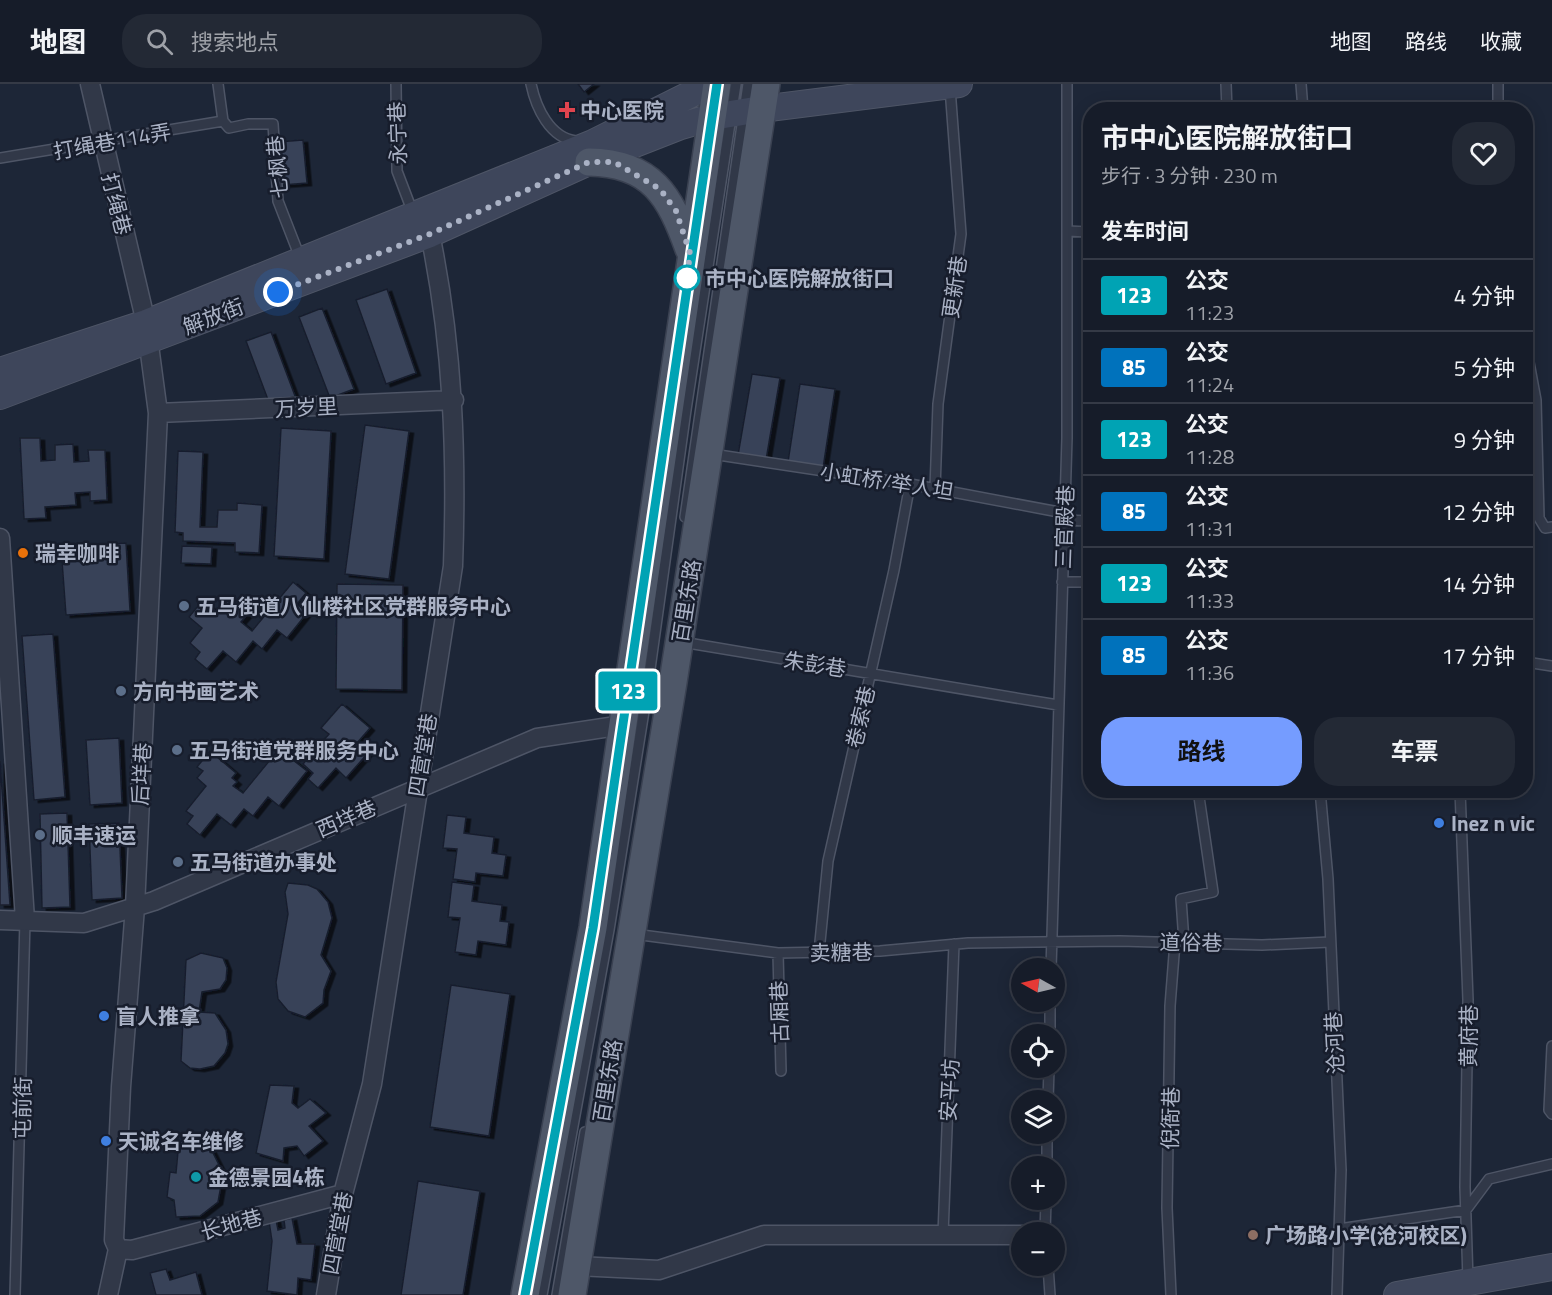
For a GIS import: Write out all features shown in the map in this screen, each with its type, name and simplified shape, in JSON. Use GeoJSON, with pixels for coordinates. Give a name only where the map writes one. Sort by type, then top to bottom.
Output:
{"type":"FeatureCollection","features":[{"type":"Feature","properties":{"kind":"main road","name":"解放街"},"geometry":{"type":"LineString","coordinates":[[591,153],[711,84]]}},
{"type":"Feature","properties":{"kind":"main road","name":"百里东路"},"geometry":{"type":"LineString","coordinates":[[717,84],[743,107]]}},
{"type":"Feature","properties":{"kind":"main road","name":"解放街"},"geometry":{"type":"LineString","coordinates":[[0,371],[147,332],[591,153],[743,107],[954,84]]}},
{"type":"Feature","properties":{"kind":"main road","name":"百里东路"},"geometry":{"type":"LineString","coordinates":[[525,1295],[593,928],[690,253],[743,107]]}},
{"type":"Feature","properties":{"kind":"main road","name":"百里东路"},"geometry":{"type":"LineString","coordinates":[[572,1295],[709,454],[743,107]]}},
{"type":"Feature","properties":{"kind":"main road"},"geometry":{"type":"LineString","coordinates":[[591,153],[614,162],[660,189],[676,211],[690,253]]}},
{"type":"Feature","properties":{"kind":"main road","name":"解放街"},"geometry":{"type":"LineString","coordinates":[[0,396],[302,261],[421,221]]}},
{"type":"Feature","properties":{"kind":"main road"},"geometry":{"type":"LineString","coordinates":[[1397,1295],[1552,1267]]}},
{"type":"Feature","properties":{"kind":"street","name":"打绳巷"},"geometry":{"type":"LineString","coordinates":[[90,84],[147,332]]}},
{"type":"Feature","properties":{"kind":"street","name":"四营堂巷"},"geometry":{"type":"LineString","coordinates":[[326,1295],[343,1194],[372,1084],[453,567],[456,483],[454,400],[443,295],[421,221]]}},
{"type":"Feature","properties":{"kind":"street","name":"后垟巷"},"geometry":{"type":"LineString","coordinates":[[108,1295],[118,1249],[114,1240],[120,1098],[135,907],[158,413],[147,332]]}},
{"type":"Feature","properties":{"kind":"street","name":"万岁里"},"geometry":{"type":"LineString","coordinates":[[158,413],[454,400]]}},
{"type":"Feature","properties":{"kind":"street"},"geometry":{"type":"LineString","coordinates":[[0,538],[3,625],[25,920]]}},
{"type":"Feature","properties":{"kind":"street","name":"西垟巷"},"geometry":{"type":"LineString","coordinates":[[0,920],[84,923],[135,907],[537,738],[623,725]]}},
{"type":"Feature","properties":{"kind":"street","name":"长地巷"},"geometry":{"type":"LineString","coordinates":[[118,1249],[132,1250],[343,1194]]}},
{"type":"Feature","properties":{"kind":"street"},"geometry":{"type":"LineString","coordinates":[[577,1266],[659,1270],[764,1235],[1011,1235]]}},
{"type":"Feature","properties":{"kind":"lane"},"geometry":{"type":"LineString","coordinates":[[218,84],[223,122]]}},
{"type":"Feature","properties":{"kind":"lane","name":"永宁巷"},"geometry":{"type":"LineString","coordinates":[[396,84],[397,171],[421,221]]}},
{"type":"Feature","properties":{"kind":"lane"},"geometry":{"type":"LineString","coordinates":[[531,84],[551,130],[564,140],[591,153]]}},
{"type":"Feature","properties":{"kind":"lane"},"geometry":{"type":"LineString","coordinates":[[684,526],[743,107],[736,84]]}},
{"type":"Feature","properties":{"kind":"lane"},"geometry":{"type":"LineString","coordinates":[[542,1295],[627,818],[748,84]]}},
{"type":"Feature","properties":{"kind":"lane","name":"更新巷"},"geometry":{"type":"LineString","coordinates":[[935,489],[938,404],[961,234],[954,84]]}},
{"type":"Feature","properties":{"kind":"lane","name":"三官殿巷"},"geometry":{"type":"LineString","coordinates":[[1051,958],[1064,517],[1067,84]]}},
{"type":"Feature","properties":{"kind":"lane"},"geometry":{"type":"LineString","coordinates":[[1226,84],[1227,102]]}},
{"type":"Feature","properties":{"kind":"lane"},"geometry":{"type":"LineString","coordinates":[[1301,84],[1302,102]]}},
{"type":"Feature","properties":{"kind":"lane"},"geometry":{"type":"LineString","coordinates":[[1498,84],[1498,102]]}},
{"type":"Feature","properties":{"kind":"lane","name":"打绳巷114弄"},"geometry":{"type":"LineString","coordinates":[[0,158],[223,122]]}},
{"type":"Feature","properties":{"kind":"lane","name":"七枫巷"},"geometry":{"type":"LineString","coordinates":[[223,122],[229,128],[248,124],[273,124],[278,201],[302,261]]}},
{"type":"Feature","properties":{"kind":"lane"},"geometry":{"type":"LineString","coordinates":[[1067,231],[1083,231]]}},
{"type":"Feature","properties":{"kind":"lane"},"geometry":{"type":"LineString","coordinates":[[1533,384],[1536,400],[1539,518],[1545,528],[1552,527]]}},
{"type":"Feature","properties":{"kind":"lane","name":"小虹桥/举人坦"},"geometry":{"type":"LineString","coordinates":[[709,454],[910,484],[1083,520]]}},
{"type":"Feature","properties":{"kind":"lane","name":"卷索巷"},"geometry":{"type":"LineString","coordinates":[[819,952],[828,861],[894,570],[910,484]]}},
{"type":"Feature","properties":{"kind":"lane"},"geometry":{"type":"LineString","coordinates":[[1062,582],[1083,582]]}},
{"type":"Feature","properties":{"kind":"lane","name":"朱彭巷"},"geometry":{"type":"LineString","coordinates":[[679,642],[1058,705]]}},
{"type":"Feature","properties":{"kind":"lane"},"geometry":{"type":"LineString","coordinates":[[1533,663],[1552,666]]}},
{"type":"Feature","properties":{"kind":"lane","name":"倪衙巷"},"geometry":{"type":"LineString","coordinates":[[1172,1295],[1167,1208],[1170,1006],[1179,942],[1181,899],[1213,892],[1198,798]]}},
{"type":"Feature","properties":{"kind":"lane","name":"沧河巷"},"geometry":{"type":"LineString","coordinates":[[1321,798],[1341,1170],[1337,1295]]}},
{"type":"Feature","properties":{"kind":"lane","name":"黄府巷"},"geometry":{"type":"LineString","coordinates":[[1460,798],[1468,1000],[1466,1210],[1468,1282]]}},
{"type":"Feature","properties":{"kind":"lane","name":"屯前街"},"geometry":{"type":"LineString","coordinates":[[15,1295],[25,920]]}},
{"type":"Feature","properties":{"kind":"lane","name":"卖糖巷"},"geometry":{"type":"LineString","coordinates":[[632,934],[778,953],[880,951],[954,944],[1052,942]]}},
{"type":"Feature","properties":{"kind":"lane","name":"道俗巷"},"geometry":{"type":"LineString","coordinates":[[1052,942],[1179,942],[1262,945],[1330,942]]}},
{"type":"Feature","properties":{"kind":"lane","name":"安平坊"},"geometry":{"type":"LineString","coordinates":[[943,1235],[954,944]]}},
{"type":"Feature","properties":{"kind":"lane","name":"古厢巷"},"geometry":{"type":"LineString","coordinates":[[778,953],[781,1071]]}},
{"type":"Feature","properties":{"kind":"lane"},"geometry":{"type":"LineString","coordinates":[[1552,1046],[1549,1110],[1552,1114]]}},
{"type":"Feature","properties":{"kind":"lane"},"geometry":{"type":"LineString","coordinates":[[557,1295],[588,1118]]}},
{"type":"Feature","properties":{"kind":"lane"},"geometry":{"type":"LineString","coordinates":[[1339,1229],[1466,1210],[1489,1179],[1552,1164]]}},
{"type":"Feature","properties":{"kind":"lane"},"geometry":{"type":"LineString","coordinates":[[1049,1276],[1050,1295]]}},
{"type":"Feature","properties":{"kind":"building"},"geometry":{"type":"Polygon","coordinates":[[[578,84],[594,84],[584,92],[578,84]]]}},
{"type":"Feature","properties":{"kind":"building"},"geometry":{"type":"Polygon","coordinates":[[[303,140],[307,183],[282,185],[278,142],[303,140]]]}},
{"type":"Feature","properties":{"kind":"building"},"geometry":{"type":"Polygon","coordinates":[[[387,289],[416,373],[386,384],[356,300],[387,289]]]}},
{"type":"Feature","properties":{"kind":"building"},"geometry":{"type":"Polygon","coordinates":[[[322,308],[354,389],[330,398],[299,317],[322,308]]]}},
{"type":"Feature","properties":{"kind":"building"},"geometry":{"type":"Polygon","coordinates":[[[271,332],[295,396],[270,405],[246,341],[271,332]]]}},
{"type":"Feature","properties":{"kind":"building"},"geometry":{"type":"Polygon","coordinates":[[[752,374],[780,378],[766,460],[738,455],[752,374]]]}},
{"type":"Feature","properties":{"kind":"building"},"geometry":{"type":"Polygon","coordinates":[[[800,384],[835,389],[823,468],[788,462],[800,384]]]}},
{"type":"Feature","properties":{"kind":"building"},"geometry":{"type":"Polygon","coordinates":[[[365,425],[409,431],[389,579],[345,574],[365,425]]]}},
{"type":"Feature","properties":{"kind":"building"},"geometry":{"type":"Polygon","coordinates":[[[281,428],[331,431],[324,559],[274,556],[281,428]]]}},
{"type":"Feature","properties":{"kind":"building"},"geometry":{"type":"Polygon","coordinates":[[[20,438],[40,438],[41,461],[55,460],[55,445],[73,444],[74,462],[89,461],[88,450],[105,450],[107,500],[90,501],[90,492],[75,493],[76,505],[45,507],[46,518],[24,519],[20,438]]]}},
{"type":"Feature","properties":{"kind":"building"},"geometry":{"type":"Polygon","coordinates":[[[178,451],[203,452],[200,527],[217,527],[218,510],[237,510],[237,503],[262,505],[259,553],[235,552],[235,543],[183,541],[183,533],[175,532],[178,451]]]}},
{"type":"Feature","properties":{"kind":"building"},"geometry":{"type":"Polygon","coordinates":[[[126,543],[130,611],[66,615],[61,547],[126,543]]]}},
{"type":"Feature","properties":{"kind":"building"},"geometry":{"type":"Polygon","coordinates":[[[182,546],[212,547],[211,564],[181,563],[182,546]]]}},
{"type":"Feature","properties":{"kind":"building"},"geometry":{"type":"Polygon","coordinates":[[[293,582],[306,593],[297,604],[307,613],[287,638],[277,630],[262,649],[253,641],[236,662],[223,651],[207,669],[195,659],[200,652],[190,643],[202,628],[189,617],[203,600],[218,613],[228,600],[247,615],[241,622],[252,631],[293,582]]]}},
{"type":"Feature","properties":{"kind":"building"},"geometry":{"type":"Polygon","coordinates":[[[337,584],[403,585],[402,690],[336,689],[337,584]]]}},
{"type":"Feature","properties":{"kind":"building"},"geometry":{"type":"Polygon","coordinates":[[[53,634],[65,797],[34,800],[22,636],[53,634]]]}},
{"type":"Feature","properties":{"kind":"building"},"geometry":{"type":"Polygon","coordinates":[[[342,704],[370,728],[357,743],[368,753],[346,778],[336,768],[318,788],[308,779],[313,773],[303,764],[329,734],[321,728],[342,704]]]}},
{"type":"Feature","properties":{"kind":"building"},"geometry":{"type":"Polygon","coordinates":[[[119,738],[122,803],[90,805],[86,740],[119,738]]]}},
{"type":"Feature","properties":{"kind":"building"},"geometry":{"type":"Polygon","coordinates":[[[279,749],[307,771],[279,806],[268,797],[253,816],[244,809],[231,825],[217,814],[200,835],[187,824],[193,816],[186,811],[206,786],[197,778],[203,771],[197,767],[210,751],[236,773],[232,778],[237,782],[233,786],[243,793],[279,749]]]}},
{"type":"Feature","properties":{"kind":"building"},"geometry":{"type":"Polygon","coordinates":[[[0,761],[10,905],[0,905],[0,761]]]}},
{"type":"Feature","properties":{"kind":"building"},"geometry":{"type":"Polygon","coordinates":[[[67,813],[70,907],[42,908],[40,814],[67,813]]]}},
{"type":"Feature","properties":{"kind":"building"},"geometry":{"type":"Polygon","coordinates":[[[447,815],[466,817],[464,833],[494,837],[492,853],[506,855],[503,876],[476,873],[475,882],[453,879],[457,849],[443,848],[447,815]]]}},
{"type":"Feature","properties":{"kind":"building"},"geometry":{"type":"Polygon","coordinates":[[[119,823],[122,898],[92,900],[89,824],[119,823]]]}},
{"type":"Feature","properties":{"kind":"building"},"geometry":{"type":"Polygon","coordinates":[[[452,882],[474,885],[472,901],[502,905],[500,921],[509,922],[506,945],[478,941],[476,955],[455,952],[460,918],[448,917],[452,882]]]}},
{"type":"Feature","properties":{"kind":"building"},"geometry":{"type":"Polygon","coordinates":[[[288,883],[308,885],[317,889],[328,902],[332,918],[321,955],[331,971],[324,990],[323,1003],[305,1017],[288,1011],[278,999],[276,982],[288,914],[285,892],[288,883]]]}},
{"type":"Feature","properties":{"kind":"building"},"geometry":{"type":"Polygon","coordinates":[[[201,953],[223,958],[227,968],[226,980],[220,989],[202,992],[199,1012],[215,1013],[226,1030],[228,1044],[225,1053],[214,1066],[200,1069],[190,1068],[181,1061],[186,960],[201,953]]]}},
{"type":"Feature","properties":{"kind":"building"},"geometry":{"type":"Polygon","coordinates":[[[451,985],[510,994],[489,1136],[430,1127],[451,985]]]}},
{"type":"Feature","properties":{"kind":"building"},"geometry":{"type":"Polygon","coordinates":[[[270,1085],[294,1086],[292,1103],[298,1108],[310,1099],[326,1113],[309,1126],[323,1141],[304,1156],[297,1146],[284,1148],[283,1161],[256,1153],[270,1085]]]}},
{"type":"Feature","properties":{"kind":"building","name":"金德景园4栋"},"geometry":{"type":"Polygon","coordinates":[[[179,1141],[208,1143],[220,1167],[222,1180],[218,1202],[200,1216],[176,1217],[174,1200],[167,1197],[170,1172],[176,1173],[179,1141]]]}},
{"type":"Feature","properties":{"kind":"building"},"geometry":{"type":"Polygon","coordinates":[[[418,1181],[480,1191],[463,1295],[401,1295],[418,1181]]]}},
{"type":"Feature","properties":{"kind":"building"},"geometry":{"type":"Polygon","coordinates":[[[292,1218],[297,1244],[315,1244],[311,1280],[298,1278],[297,1295],[267,1291],[272,1241],[269,1221],[276,1220],[278,1230],[285,1228],[284,1220],[292,1218]]]}},
{"type":"Feature","properties":{"kind":"building"},"geometry":{"type":"Polygon","coordinates":[[[166,1269],[170,1280],[196,1272],[202,1295],[156,1295],[150,1273],[166,1269]]]}},
{"type":"Feature","properties":{"kind":"bus line","name":"123"},"geometry":{"type":"LineString","coordinates":[[525,1295],[593,928],[717,84]]}},
{"type":"Feature","properties":{"kind":"place","name":"中心医院"},"geometry":{"type":"Point","coordinates":[567,110]}},
{"type":"Feature","properties":{"kind":"place","name":"市中心医院解放街口"},"geometry":{"type":"Point","coordinates":[687,278]}},
{"type":"Feature","properties":{"kind":"place","name":"瑞幸咖啡"},"geometry":{"type":"Point","coordinates":[23,553]}},
{"type":"Feature","properties":{"kind":"place","name":"五马街道八仙楼社区党群服务中心"},"geometry":{"type":"Point","coordinates":[184,606]}},
{"type":"Feature","properties":{"kind":"place","name":"方向书画艺术"},"geometry":{"type":"Point","coordinates":[121,691]}},
{"type":"Feature","properties":{"kind":"place","name":"五马街道党群服务中心"},"geometry":{"type":"Point","coordinates":[177,750]}},
{"type":"Feature","properties":{"kind":"place","name":"Inez n vic"},"geometry":{"type":"Point","coordinates":[1439,823]}},
{"type":"Feature","properties":{"kind":"place","name":"顺丰速运"},"geometry":{"type":"Point","coordinates":[40,835]}},
{"type":"Feature","properties":{"kind":"place","name":"五马街道办事处"},"geometry":{"type":"Point","coordinates":[178,862]}},
{"type":"Feature","properties":{"kind":"place","name":"盲人推拿"},"geometry":{"type":"Point","coordinates":[104,1016]}},
{"type":"Feature","properties":{"kind":"place","name":"天诚名车维修"},"geometry":{"type":"Point","coordinates":[106,1141]}},
{"type":"Feature","properties":{"kind":"place","name":"金德景园4栋"},"geometry":{"type":"Point","coordinates":[196,1177]}},
{"type":"Feature","properties":{"kind":"place","name":"广场路小学(沧河校区)"},"geometry":{"type":"Point","coordinates":[1253,1235]}},
{"type":"Feature","properties":{"kind":"route"},"geometry":{"type":"LineString","coordinates":[[278,292],[430,234],[589,162],[614,162],[660,189],[676,211],[690,253],[687,278]]}}]}
